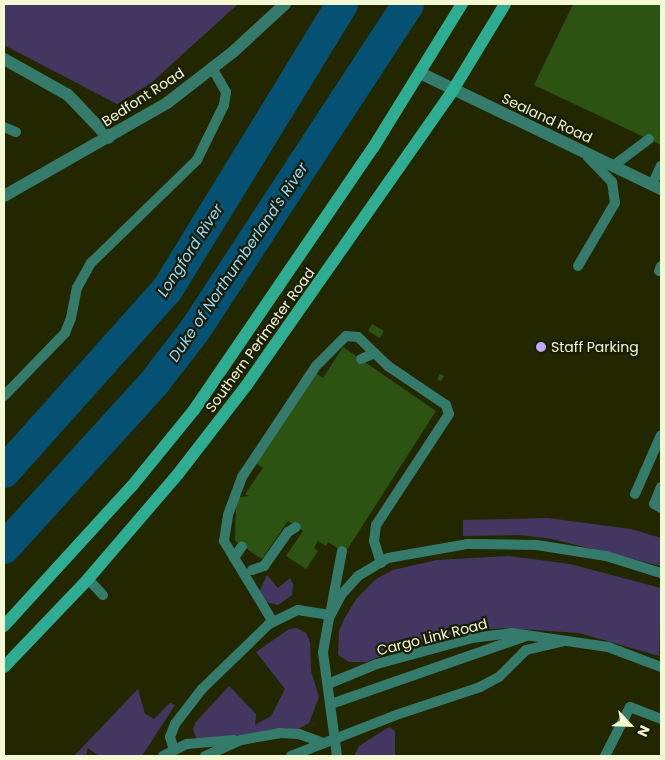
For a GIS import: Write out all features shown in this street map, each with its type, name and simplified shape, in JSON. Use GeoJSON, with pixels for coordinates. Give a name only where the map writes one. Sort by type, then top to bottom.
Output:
{"type":"FeatureCollection","features":[{"type":"Feature","properties":{"kind":"street","name":"Bedfont Road"},"geometry":{"type":"LineString","coordinates":[[4,196],[109,138],[167,103],[212,68],[285,4]]}},
{"type":"Feature","properties":{"kind":"street","name":"Southern Perimeter Road"},"geometry":{"type":"LineString","coordinates":[[4,626],[132,486],[194,410],[373,148],[462,4]]}},
{"type":"Feature","properties":{"kind":"street","name":"Southern Perimeter Road"},"geometry":{"type":"LineString","coordinates":[[4,667],[88,579],[178,474],[246,386],[453,90],[504,4]]}},
{"type":"Feature","properties":{"kind":"street"},"geometry":{"type":"LineString","coordinates":[[4,59],[68,94],[109,138]]}},
{"type":"Feature","properties":{"kind":"street","name":"Sealand Road"},"geometry":{"type":"LineString","coordinates":[[420,72],[453,90],[657,187]]}},
{"type":"Feature","properties":{"kind":"lane"},"geometry":{"type":"LineString","coordinates":[[4,396],[65,333],[72,318],[76,288],[92,263],[197,160],[224,105],[226,92],[212,68]]}},
{"type":"Feature","properties":{"kind":"lane"},"geometry":{"type":"LineString","coordinates":[[4,127],[16,132]]}},
{"type":"Feature","properties":{"kind":"lane"},"geometry":{"type":"LineString","coordinates":[[613,166],[649,139]]}},
{"type":"Feature","properties":{"kind":"lane"},"geometry":{"type":"LineString","coordinates":[[578,266],[607,222],[615,192],[604,172],[584,152]]}},
{"type":"Feature","properties":{"kind":"lane"},"geometry":{"type":"LineString","coordinates":[[657,187],[661,166]]}},
{"type":"Feature","properties":{"kind":"lane"},"geometry":{"type":"LineString","coordinates":[[273,622],[249,575],[234,558],[224,541],[228,516],[242,477],[316,366],[346,336],[358,337],[375,353],[383,369],[406,379],[435,405],[446,405],[449,414],[444,425],[376,525],[374,540],[381,563]]}},
{"type":"Feature","properties":{"kind":"lane"},"geometry":{"type":"LineString","coordinates":[[361,359],[375,353]]}},
{"type":"Feature","properties":{"kind":"lane"},"geometry":{"type":"LineString","coordinates":[[392,380],[406,379]]}},
{"type":"Feature","properties":{"kind":"lane"},"geometry":{"type":"LineString","coordinates":[[635,494],[661,435]]}},
{"type":"Feature","properties":{"kind":"lane"},"geometry":{"type":"LineString","coordinates":[[661,487],[654,504],[661,508]]}},
{"type":"Feature","properties":{"kind":"lane"},"geometry":{"type":"LineString","coordinates":[[249,575],[264,566],[288,532],[296,526]]}},
{"type":"Feature","properties":{"kind":"lane"},"geometry":{"type":"LineString","coordinates":[[330,615],[358,576],[381,563],[426,550],[504,543],[569,549],[661,573]]}},
{"type":"Feature","properties":{"kind":"lane"},"geometry":{"type":"LineString","coordinates":[[234,558],[242,546]]}},
{"type":"Feature","properties":{"kind":"lane"},"geometry":{"type":"LineString","coordinates":[[337,756],[322,652],[342,551]]}},
{"type":"Feature","properties":{"kind":"lane"},"geometry":{"type":"LineString","coordinates":[[249,575],[259,558]]}},
{"type":"Feature","properties":{"kind":"lane"},"geometry":{"type":"LineString","coordinates":[[88,579],[103,595]]}},
{"type":"Feature","properties":{"kind":"lane"},"geometry":{"type":"LineString","coordinates":[[174,750],[170,736],[175,724],[191,703],[236,655],[273,622],[298,610],[330,615]]}},
{"type":"Feature","properties":{"kind":"lane","name":"Cargo Link Road"},"geometry":{"type":"LineString","coordinates":[[328,684],[377,664],[472,638],[512,633],[571,639],[608,647],[661,667]]}},
{"type":"Feature","properties":{"kind":"lane"},"geometry":{"type":"LineString","coordinates":[[331,704],[529,635]]}},
{"type":"Feature","properties":{"kind":"lane"},"geometry":{"type":"LineString","coordinates":[[291,756],[321,742],[336,740],[399,714],[480,687],[499,677],[526,650],[571,639]]}},
{"type":"Feature","properties":{"kind":"lane"},"geometry":{"type":"LineString","coordinates":[[605,756],[630,707],[661,719]]}},
{"type":"Feature","properties":{"kind":"lane"},"geometry":{"type":"LineString","coordinates":[[163,756],[174,750],[215,740],[242,740],[279,733],[299,734],[321,742]]}},
{"type":"Feature","properties":{"kind":"lane"},"geometry":{"type":"LineString","coordinates":[[205,756],[242,740]]}},
{"type":"Feature","properties":{"kind":"lane"},"geometry":{"type":"LineString","coordinates":[[311,756],[321,742]]}},
{"type":"Feature","properties":{"kind":"shaded area"},"geometry":{"type":"Polygon","coordinates":[[[4,4],[238,4],[151,83],[117,104],[4,45],[4,4]]]}},
{"type":"Feature","properties":{"kind":"shaded area"},"geometry":{"type":"Polygon","coordinates":[[[548,518],[631,529],[661,538],[661,566],[552,539],[520,535],[463,536],[463,520],[548,518]]]}},
{"type":"Feature","properties":{"kind":"shaded area"},"geometry":{"type":"Polygon","coordinates":[[[509,556],[570,564],[661,588],[659,656],[579,633],[504,628],[461,632],[403,646],[367,662],[349,662],[338,655],[339,631],[344,619],[357,598],[376,579],[393,570],[437,560],[509,556]]]}},
{"type":"Feature","properties":{"kind":"shaded area"},"geometry":{"type":"Polygon","coordinates":[[[267,575],[278,588],[290,578],[293,584],[292,595],[278,605],[266,602],[259,592],[267,575]]]}},
{"type":"Feature","properties":{"kind":"shaded area"},"geometry":{"type":"Polygon","coordinates":[[[297,628],[306,633],[310,642],[311,671],[319,697],[309,723],[295,731],[197,740],[193,730],[195,723],[229,686],[256,714],[255,725],[271,716],[285,689],[256,652],[289,629],[297,628]]]}},
{"type":"Feature","properties":{"kind":"shaded area"},"geometry":{"type":"Polygon","coordinates":[[[138,689],[145,714],[154,719],[170,703],[175,705],[142,756],[99,756],[88,748],[86,756],[74,756],[138,689]]]}},
{"type":"Feature","properties":{"kind":"shaded area"},"geometry":{"type":"Polygon","coordinates":[[[389,727],[395,731],[395,756],[354,756],[359,746],[389,727]]]}},
{"type":"Feature","properties":{"kind":"building"},"geometry":{"type":"Polygon","coordinates":[[[573,4],[661,4],[661,145],[534,85],[573,4]]]}},
{"type":"Feature","properties":{"kind":"building"},"geometry":{"type":"Polygon","coordinates":[[[372,324],[384,331],[380,338],[368,331],[372,324]]]}},
{"type":"Feature","properties":{"kind":"building"},"geometry":{"type":"Polygon","coordinates":[[[343,347],[436,411],[345,553],[328,542],[326,546],[318,541],[314,548],[318,551],[306,569],[286,556],[303,531],[288,521],[262,559],[235,541],[236,498],[249,496],[245,494],[263,468],[254,462],[313,371],[323,378],[343,347]]]}},
{"type":"Feature","properties":{"kind":"building"},"geometry":{"type":"Polygon","coordinates":[[[440,374],[444,376],[441,381],[437,379],[440,374]]]}},
{"type":"Feature","properties":{"kind":"waterway","name":"Longford River"},"geometry":{"type":"LineString","coordinates":[[4,472],[167,290],[342,4]]}},
{"type":"Feature","properties":{"kind":"waterway","name":"Duke of Northumberland's River"},"geometry":{"type":"LineString","coordinates":[[4,548],[154,383],[195,330],[408,4]]}},
{"type":"Feature","properties":{"kind":"place","name":"Staff Parking"},"geometry":{"type":"Point","coordinates":[541,347]}}]}
